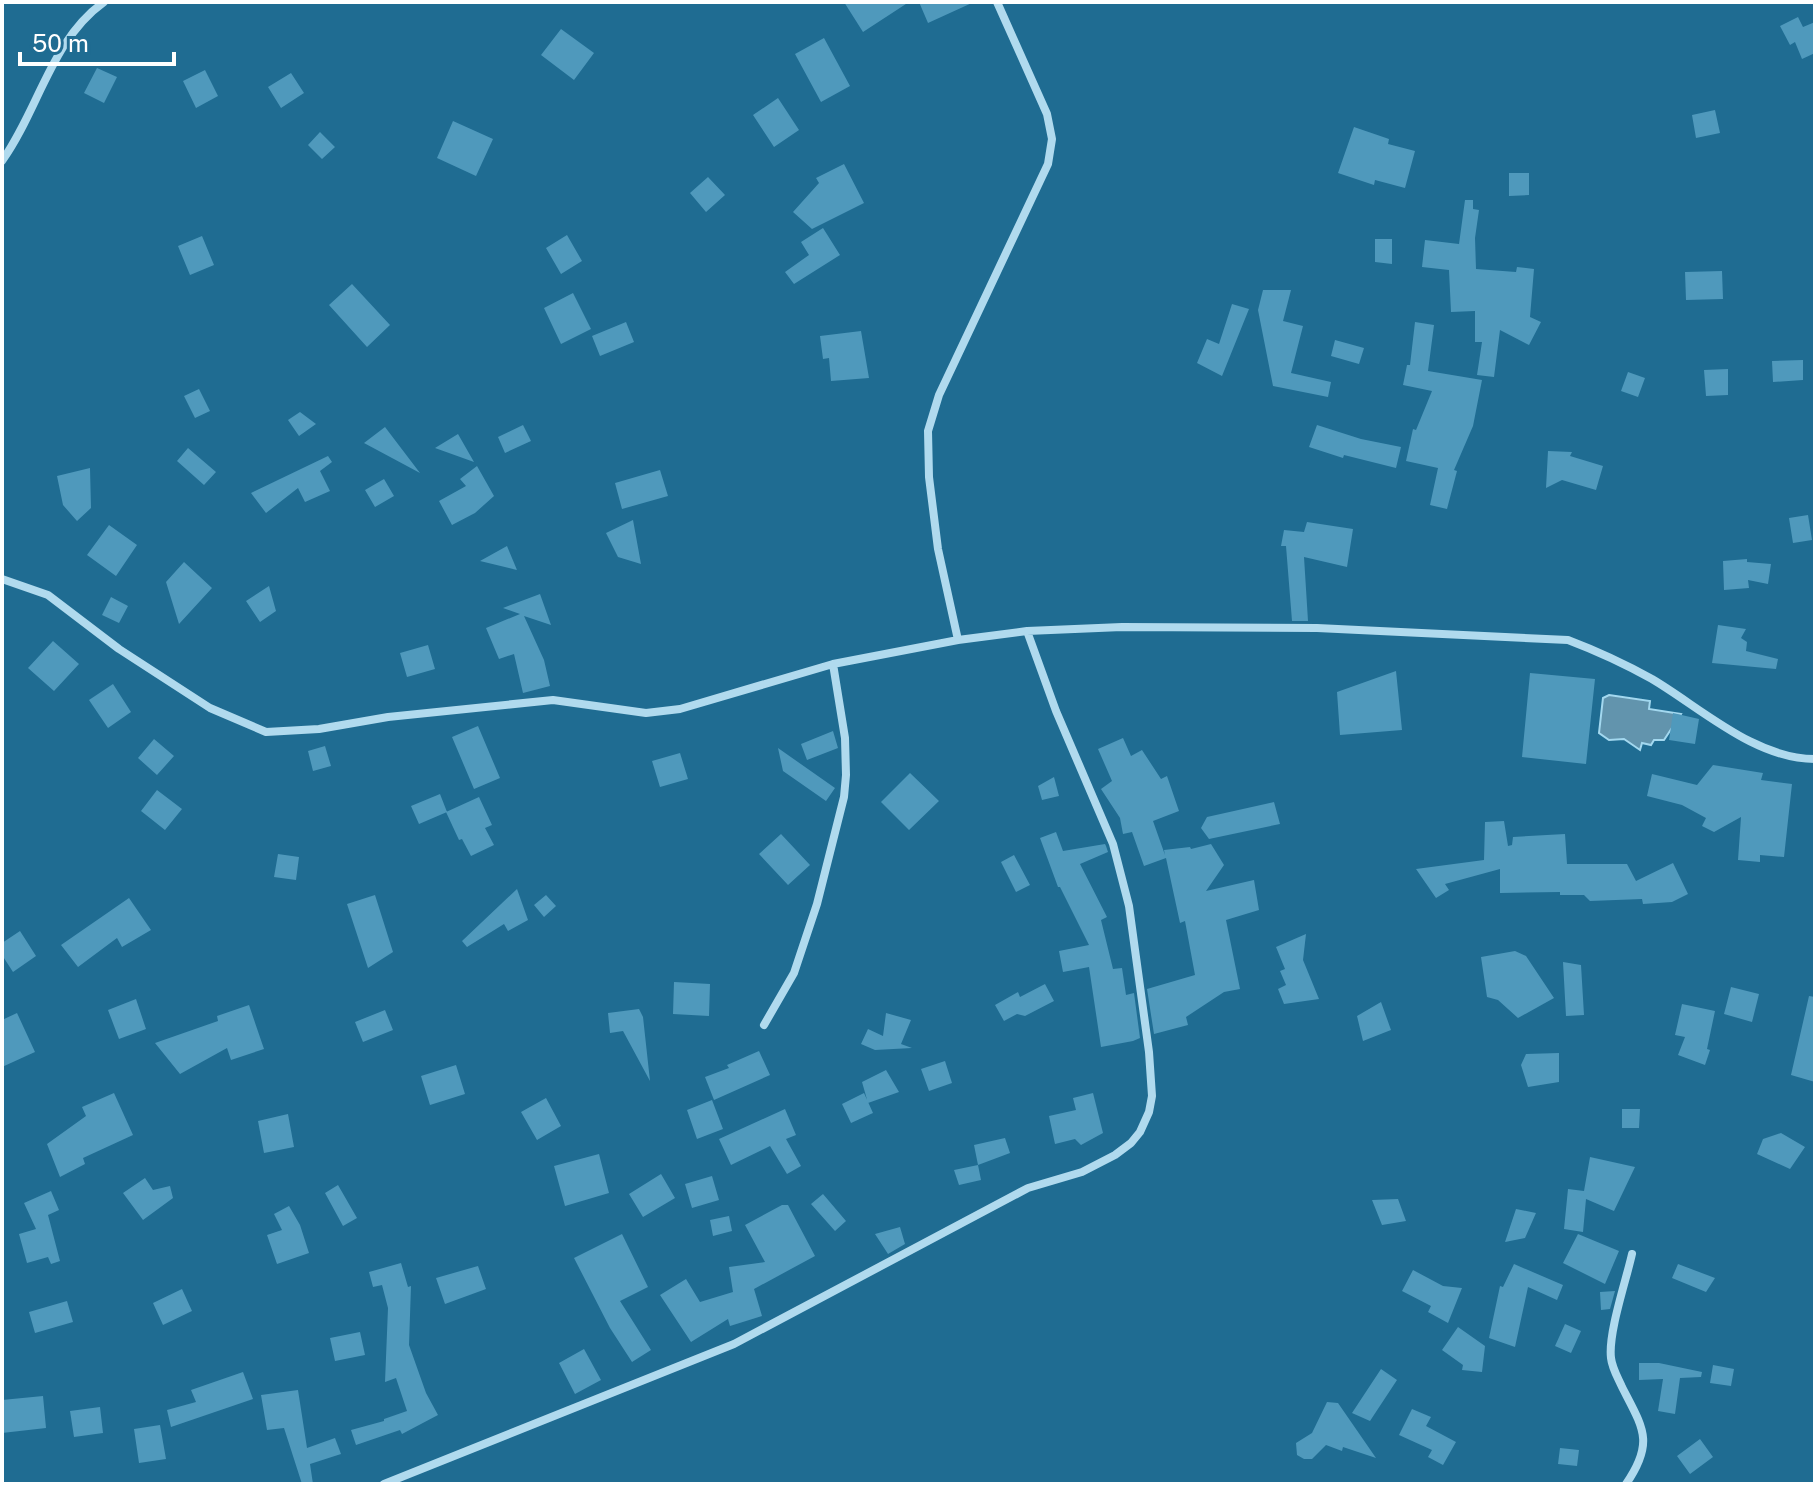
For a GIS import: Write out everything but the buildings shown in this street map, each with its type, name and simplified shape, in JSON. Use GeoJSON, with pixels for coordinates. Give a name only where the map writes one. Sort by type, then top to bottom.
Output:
{"type":"FeatureCollection","features":[{"type":"Feature","properties":{"kind":"street"},"geometry":{"type":"LineString","coordinates":[[2,161],[66,41],[85,16],[104,2]]}},
{"type":"Feature","properties":{"kind":"street"},"geometry":{"type":"LineString","coordinates":[[958,640],[938,549],[929,477],[928,431],[939,395],[1048,164],[1052,139],[1047,114],[997,2]]}},
{"type":"Feature","properties":{"kind":"street"},"geometry":{"type":"LineString","coordinates":[[2,579],[48,595],[119,649],[210,708],[266,732],[319,729],[388,717],[553,700],[646,713],[669,710],[833,664],[958,640],[1027,631],[1122,627],[1317,628],[1568,640],[1651,679],[1718,725],[1745,739],[1799,759],[1815,759]]}},
{"type":"Feature","properties":{"kind":"street"},"geometry":{"type":"LineString","coordinates":[[384,1484],[734,1344],[1028,1188],[1082,1172],[1115,1155],[1140,1132],[1152,1096],[1129,906],[1113,844],[1056,711],[1027,631]]}},
{"type":"Feature","properties":{"kind":"street"},"geometry":{"type":"LineString","coordinates":[[764,1025],[794,973],[817,904],[844,797],[845,738],[833,664]]}},
{"type":"Feature","properties":{"kind":"street"},"geometry":{"type":"LineString","coordinates":[[1626,1484],[1640,1464],[1644,1444],[1641,1423],[1611,1358],[1632,1254]]}},
{"type":"Feature","properties":{"kind":"water"},"geometry":{"type":"Polygon","coordinates":[[[1609,695],[1650,701],[1649,709],[1681,714],[1664,740],[1654,740],[1651,745],[1642,743],[1640,750],[1624,739],[1609,740],[1599,733],[1603,698],[1609,695]]]}}]}
